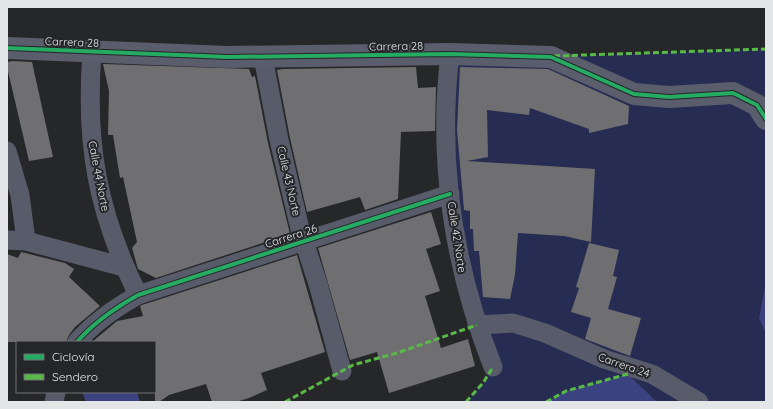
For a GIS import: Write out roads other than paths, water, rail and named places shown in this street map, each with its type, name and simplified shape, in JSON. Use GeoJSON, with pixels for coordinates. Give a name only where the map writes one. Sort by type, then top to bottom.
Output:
{"type":"FeatureCollection","features":[{"type":"Feature","properties":{"kind":"street","name":"Carrera 28"},"geometry":{"type":"LineString","coordinates":[[7,48],[263,57],[450,54],[551,56],[634,94],[669,97],[733,94],[756,105],[766,119]]}},
{"type":"Feature","properties":{"kind":"street","name":"Calle 44 Norte"},"geometry":{"type":"LineString","coordinates":[[92,52],[89,88],[90,125],[94,162],[101,198],[111,233],[124,267],[138,295]]}},
{"type":"Feature","properties":{"kind":"street","name":"Calle 42 Norte"},"geometry":{"type":"LineString","coordinates":[[450,54],[445,130],[446,161],[453,225],[460,263],[477,325],[493,367]]}},
{"type":"Feature","properties":{"kind":"street","name":"Calle 43 Norte"},"geometry":{"type":"LineString","coordinates":[[263,57],[279,140],[300,229],[342,372]]}},
{"type":"Feature","properties":{"kind":"street"},"geometry":{"type":"LineString","coordinates":[[7,151],[20,195],[16,240],[124,267]]}},
{"type":"Feature","properties":{"kind":"street","name":"Carrera 26"},"geometry":{"type":"LineString","coordinates":[[78,341],[88,329],[109,312],[138,295],[450,194]]}},
{"type":"Feature","properties":{"kind":"street","name":"Carrera 24"},"geometry":{"type":"LineString","coordinates":[[477,325],[513,323],[545,333],[604,359],[652,374],[699,402]]}}]}
